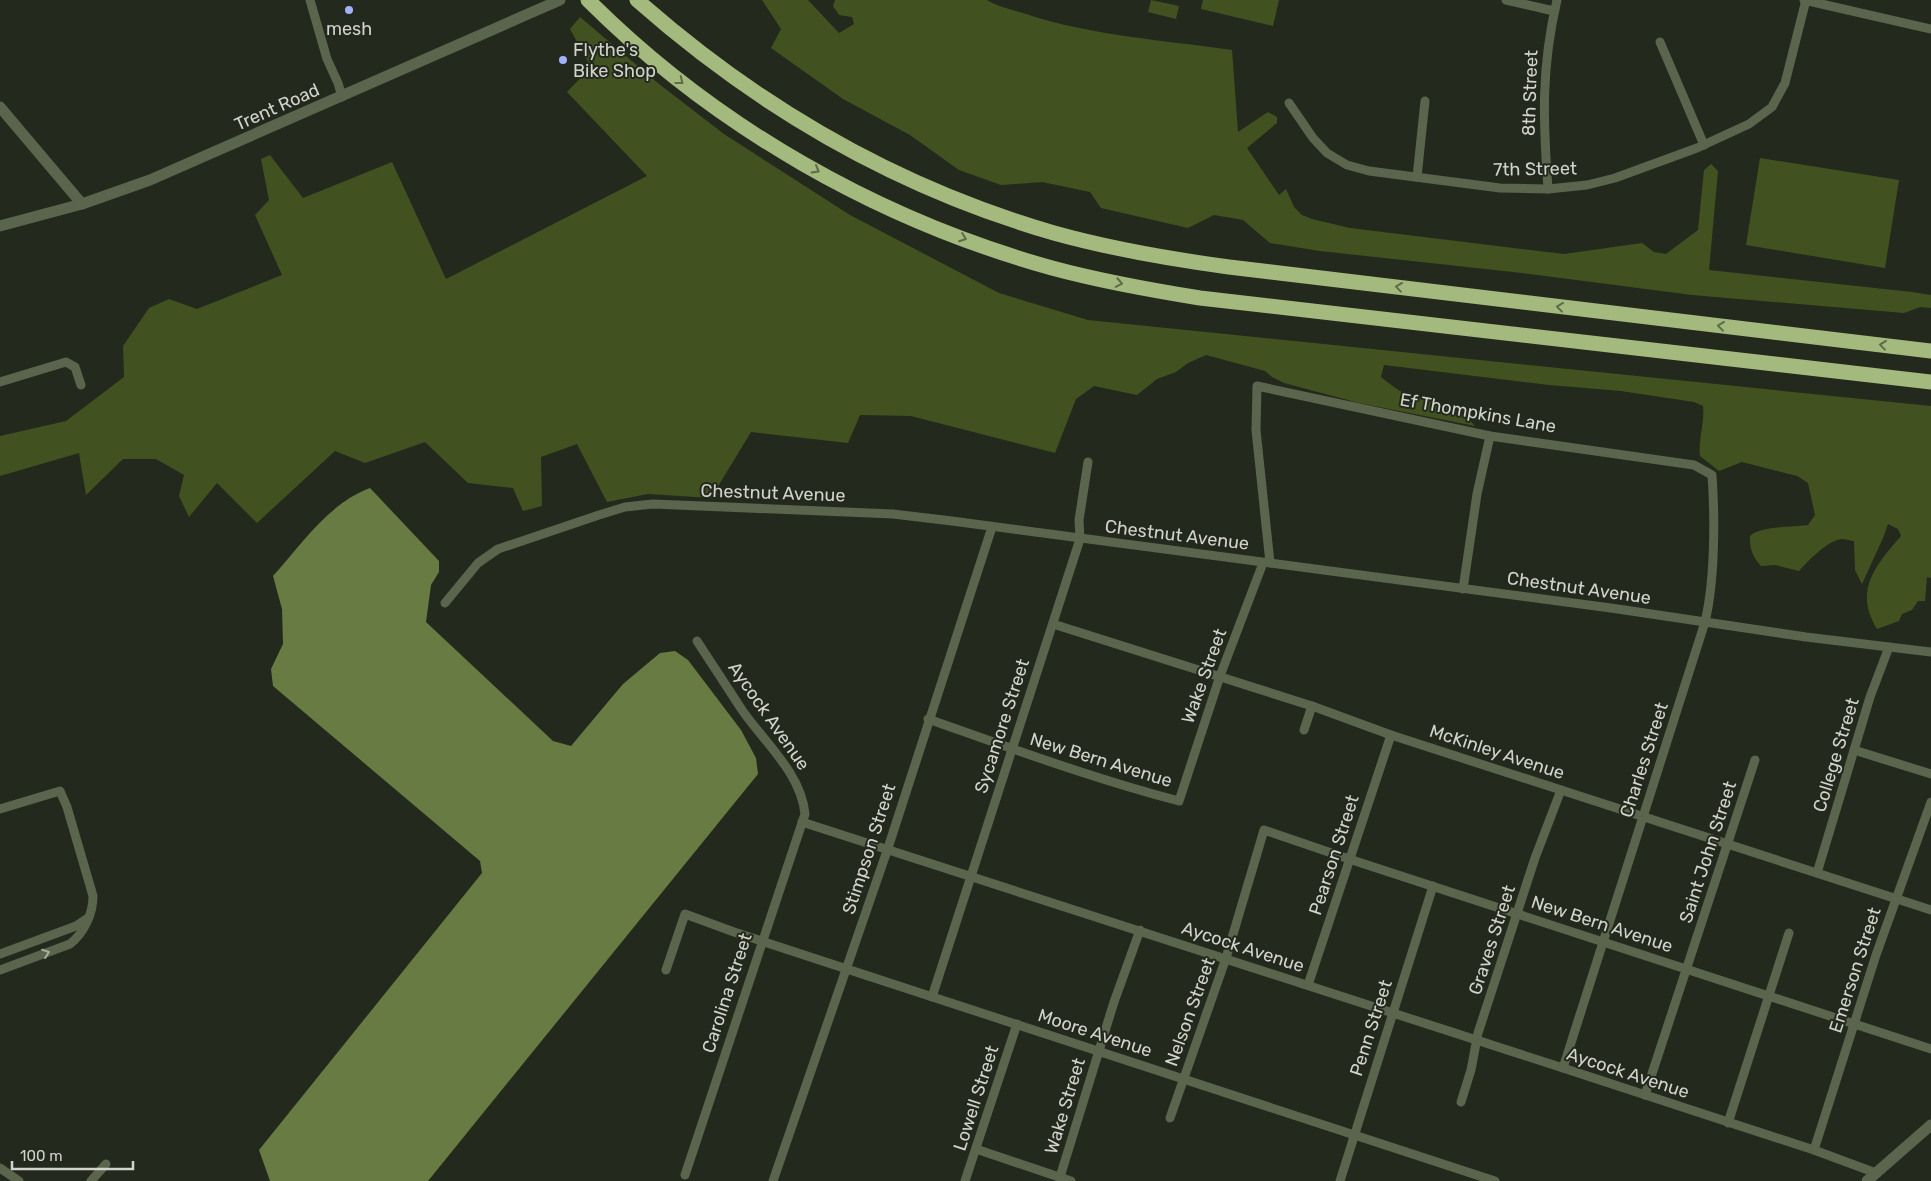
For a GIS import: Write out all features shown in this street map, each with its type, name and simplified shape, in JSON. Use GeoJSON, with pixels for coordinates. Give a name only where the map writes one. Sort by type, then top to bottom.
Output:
{"type":"FeatureCollection","features":[{"type":"Feature","properties":{"kind":"highway"},"geometry":{"type":"LineString","coordinates":[[588,0],[649,56],[717,109],[818,172],[891,209],[941,230],[1051,268],[1096,279],[1200,298],[1931,382]]}},
{"type":"Feature","properties":{"kind":"highway"},"geometry":{"type":"LineString","coordinates":[[637,0],[700,54],[780,109],[849,150],[930,189],[1012,220],[1054,233],[1142,254],[1229,267],[1931,351]]}},
{"type":"Feature","properties":{"kind":"street"},"geometry":{"type":"LineString","coordinates":[[310,0],[326,59],[338,83],[342,97]]}},
{"type":"Feature","properties":{"kind":"street","name":"Trent Road"},"geometry":{"type":"LineString","coordinates":[[0,226],[82,204],[150,180],[560,0]]}},
{"type":"Feature","properties":{"kind":"street"},"geometry":{"type":"LineString","coordinates":[[1506,0],[1554,11]]}},
{"type":"Feature","properties":{"kind":"street","name":"8th Street"},"geometry":{"type":"LineString","coordinates":[[1548,189],[1543,128],[1543,94],[1546,59],[1557,0]]}},
{"type":"Feature","properties":{"kind":"street"},"geometry":{"type":"LineString","coordinates":[[1805,0],[1931,29]]}},
{"type":"Feature","properties":{"kind":"street","name":"7th Street"},"geometry":{"type":"LineString","coordinates":[[1289,103],[1313,138],[1328,153],[1347,164],[1369,172],[1500,188],[1548,189],[1587,185],[1615,178],[1704,145],[1749,124],[1772,107],[1785,83],[1805,0]]}},
{"type":"Feature","properties":{"kind":"street"},"geometry":{"type":"LineString","coordinates":[[1660,42],[1704,145]]}},
{"type":"Feature","properties":{"kind":"street"},"geometry":{"type":"LineString","coordinates":[[1417,177],[1424,101]]}},
{"type":"Feature","properties":{"kind":"street"},"geometry":{"type":"LineString","coordinates":[[0,107],[82,204]]}},
{"type":"Feature","properties":{"kind":"street"},"geometry":{"type":"LineString","coordinates":[[0,382],[52,368],[66,362],[75,368],[81,385]]}},
{"type":"Feature","properties":{"kind":"street","name":"Ef Thompkins Lane"},"geometry":{"type":"LineString","coordinates":[[1257,386],[1490,436],[1530,440],[1694,465]]}},
{"type":"Feature","properties":{"kind":"street","name":"Wake Street"},"geometry":{"type":"LineString","coordinates":[[1179,801],[1220,676],[1267,563],[1256,430],[1257,386]]}},
{"type":"Feature","properties":{"kind":"street"},"geometry":{"type":"LineString","coordinates":[[1463,589],[1477,494],[1490,436]]}},
{"type":"Feature","properties":{"kind":"street","name":"Sycamore Street"},"geometry":{"type":"LineString","coordinates":[[932,997],[1080,539],[1079,520],[1088,462]]}},
{"type":"Feature","properties":{"kind":"street","name":"Charles Street"},"geometry":{"type":"LineString","coordinates":[[1563,1068],[1705,622],[1710,596],[1713,554],[1713,487],[1712,475],[1694,465]]}},
{"type":"Feature","properties":{"kind":"street","name":"Chestnut Avenue"},"geometry":{"type":"LineString","coordinates":[[445,603],[478,563],[498,549],[599,515],[643,505],[893,514],[1931,652]]}},
{"type":"Feature","properties":{"kind":"street","name":"Stimpson Street"},"geometry":{"type":"LineString","coordinates":[[773,1181],[888,848],[928,719],[992,527]]}},
{"type":"Feature","properties":{"kind":"street","name":"McKinley Avenue"},"geometry":{"type":"LineString","coordinates":[[1052,624],[1220,676],[1312,706],[1391,735],[1931,910]]}},
{"type":"Feature","properties":{"kind":"street","name":"Aycock Avenue"},"geometry":{"type":"LineString","coordinates":[[697,642],[742,710],[791,773],[803,800],[805,814],[802,822],[888,848],[1393,1012],[1814,1150],[1876,1173]]}},
{"type":"Feature","properties":{"kind":"street","name":"College Street"},"geometry":{"type":"LineString","coordinates":[[1817,873],[1870,697],[1889,647]]}},
{"type":"Feature","properties":{"kind":"street"},"geometry":{"type":"LineString","coordinates":[[1304,730],[1312,706]]}},
{"type":"Feature","properties":{"kind":"street","name":"New Bern Avenue"},"geometry":{"type":"LineString","coordinates":[[928,719],[1012,750],[1179,801]]}},
{"type":"Feature","properties":{"kind":"street","name":"Pearson Street"},"geometry":{"type":"LineString","coordinates":[[1308,985],[1391,735]]}},
{"type":"Feature","properties":{"kind":"street"},"geometry":{"type":"LineString","coordinates":[[1854,750],[1931,774]]}},
{"type":"Feature","properties":{"kind":"street","name":"Saint John Street"},"geometry":{"type":"LineString","coordinates":[[1645,1095],[1755,760]]}},
{"type":"Feature","properties":{"kind":"street","name":"Graves Street"},"geometry":{"type":"LineString","coordinates":[[1461,1102],[1471,1070],[1476,1040],[1517,913],[1561,790]]}},
{"type":"Feature","properties":{"kind":"street"},"geometry":{"type":"LineString","coordinates":[[0,809],[60,791],[67,808],[93,896],[92,911],[78,938],[70,944],[0,970]]}},
{"type":"Feature","properties":{"kind":"street","name":"Emerson Street"},"geometry":{"type":"LineString","coordinates":[[1814,1150],[1896,899],[1931,802]]}},
{"type":"Feature","properties":{"kind":"street","name":"Carolina Street"},"geometry":{"type":"LineString","coordinates":[[685,1175],[802,822]]}},
{"type":"Feature","properties":{"kind":"street","name":"New Bern Avenue"},"geometry":{"type":"LineString","coordinates":[[1264,830],[1931,1049]]}},
{"type":"Feature","properties":{"kind":"street","name":"Nelson Street"},"geometry":{"type":"LineString","coordinates":[[1170,1118],[1226,958],[1264,830]]}},
{"type":"Feature","properties":{"kind":"street","name":"Penn Street"},"geometry":{"type":"LineString","coordinates":[[1340,1181],[1433,886]]}},
{"type":"Feature","properties":{"kind":"street","name":"Moore Avenue"},"geometry":{"type":"LineString","coordinates":[[666,970],[685,914],[734,932],[1495,1181]]}},
{"type":"Feature","properties":{"kind":"street"},"geometry":{"type":"LineString","coordinates":[[0,954],[76,926],[88,918]]}},
{"type":"Feature","properties":{"kind":"street","name":"Wake Street"},"geometry":{"type":"LineString","coordinates":[[1060,1177],[1114,1002],[1140,930]]}},
{"type":"Feature","properties":{"kind":"street"},"geometry":{"type":"LineString","coordinates":[[1728,1122],[1789,933]]}},
{"type":"Feature","properties":{"kind":"street","name":"Lowell Street"},"geometry":{"type":"LineString","coordinates":[[965,1181],[1017,1024]]}},
{"type":"Feature","properties":{"kind":"street"},"geometry":{"type":"LineString","coordinates":[[1867,1181],[1931,1125]]}},
{"type":"Feature","properties":{"kind":"street"},"geometry":{"type":"LineString","coordinates":[[976,1149],[1071,1181]]}},
{"type":"Feature","properties":{"kind":"street"},"geometry":{"type":"LineString","coordinates":[[91,1181],[106,1164]]}},
{"type":"Feature","properties":{"kind":"street"},"geometry":{"type":"LineString","coordinates":[[0,1168],[19,1181]]}},
{"type":"Feature","properties":{"kind":"shaded area"},"geometry":{"type":"Polygon","coordinates":[[[762,0],[808,0],[839,33],[854,24],[852,17],[839,15],[833,6],[835,0],[987,0],[996,5],[1077,28],[1232,50],[1238,132],[1268,112],[1277,117],[1277,123],[1247,148],[1279,195],[1286,189],[1294,207],[1302,215],[1350,228],[1564,254],[1642,243],[1654,252],[1666,254],[1698,230],[1704,170],[1711,164],[1718,171],[1709,270],[1931,295],[1931,308],[1920,307],[1904,313],[1692,295],[1522,273],[1320,251],[1270,243],[1243,220],[1214,215],[1188,228],[1101,208],[1090,192],[1042,182],[1001,185],[959,170],[910,135],[843,99],[771,48],[781,29],[762,0]]]}},
{"type":"Feature","properties":{"kind":"shaded area"},"geometry":{"type":"Polygon","coordinates":[[[1151,0],[1179,6],[1176,19],[1148,12],[1151,0]]]}},
{"type":"Feature","properties":{"kind":"shaded area"},"geometry":{"type":"Polygon","coordinates":[[[1203,0],[1279,0],[1273,26],[1201,9],[1203,0]]]}},
{"type":"Feature","properties":{"kind":"shaded area"},"geometry":{"type":"Polygon","coordinates":[[[580,17],[659,84],[724,134],[850,215],[999,293],[1088,320],[1931,406],[1931,578],[1927,577],[1925,601],[1918,601],[1912,610],[1902,614],[1899,621],[1877,629],[1870,615],[1867,591],[1871,579],[1883,557],[1901,536],[1898,529],[1888,524],[1862,584],[1855,570],[1854,541],[1845,539],[1837,540],[1825,547],[1799,571],[1775,565],[1761,566],[1752,552],[1750,536],[1761,530],[1808,525],[1815,515],[1808,483],[1797,476],[1742,462],[1719,471],[1700,456],[1703,406],[1694,402],[1621,391],[1549,385],[1384,365],[1381,377],[1400,391],[1450,408],[1468,418],[1475,426],[1359,403],[1284,383],[1265,371],[1206,355],[1188,363],[1176,372],[1157,379],[1137,395],[1094,386],[1076,399],[1055,453],[911,416],[860,415],[848,443],[751,432],[711,498],[648,494],[607,502],[577,444],[541,457],[542,506],[523,511],[513,488],[468,483],[425,442],[365,463],[335,451],[257,523],[217,483],[189,517],[179,496],[184,475],[156,459],[123,459],[86,495],[79,453],[0,476],[0,436],[66,421],[124,377],[123,346],[149,308],[169,299],[197,309],[282,275],[255,215],[269,200],[261,159],[270,155],[303,198],[392,162],[446,279],[647,176],[567,92],[591,67],[570,29],[580,17]]]}},
{"type":"Feature","properties":{"kind":"shaded area"},"geometry":{"type":"Polygon","coordinates":[[[1760,158],[1899,180],[1885,268],[1746,245],[1760,158]]]}},
{"type":"Feature","properties":{"kind":"shaded area"},"geometry":{"type":"Polygon","coordinates":[[[370,488],[439,561],[439,572],[431,585],[426,622],[553,741],[571,746],[623,684],[660,653],[675,651],[688,660],[741,730],[756,758],[758,774],[428,1181],[270,1181],[259,1150],[482,873],[480,861],[273,686],[271,669],[283,644],[282,609],[273,576],[329,514],[355,495],[370,488]]]}},
{"type":"Feature","properties":{"kind":"place","name":"mesh"},"geometry":{"type":"Point","coordinates":[349,10]}},
{"type":"Feature","properties":{"kind":"place","name":"Flythe's Bike Shop"},"geometry":{"type":"Point","coordinates":[563,60]}}]}
